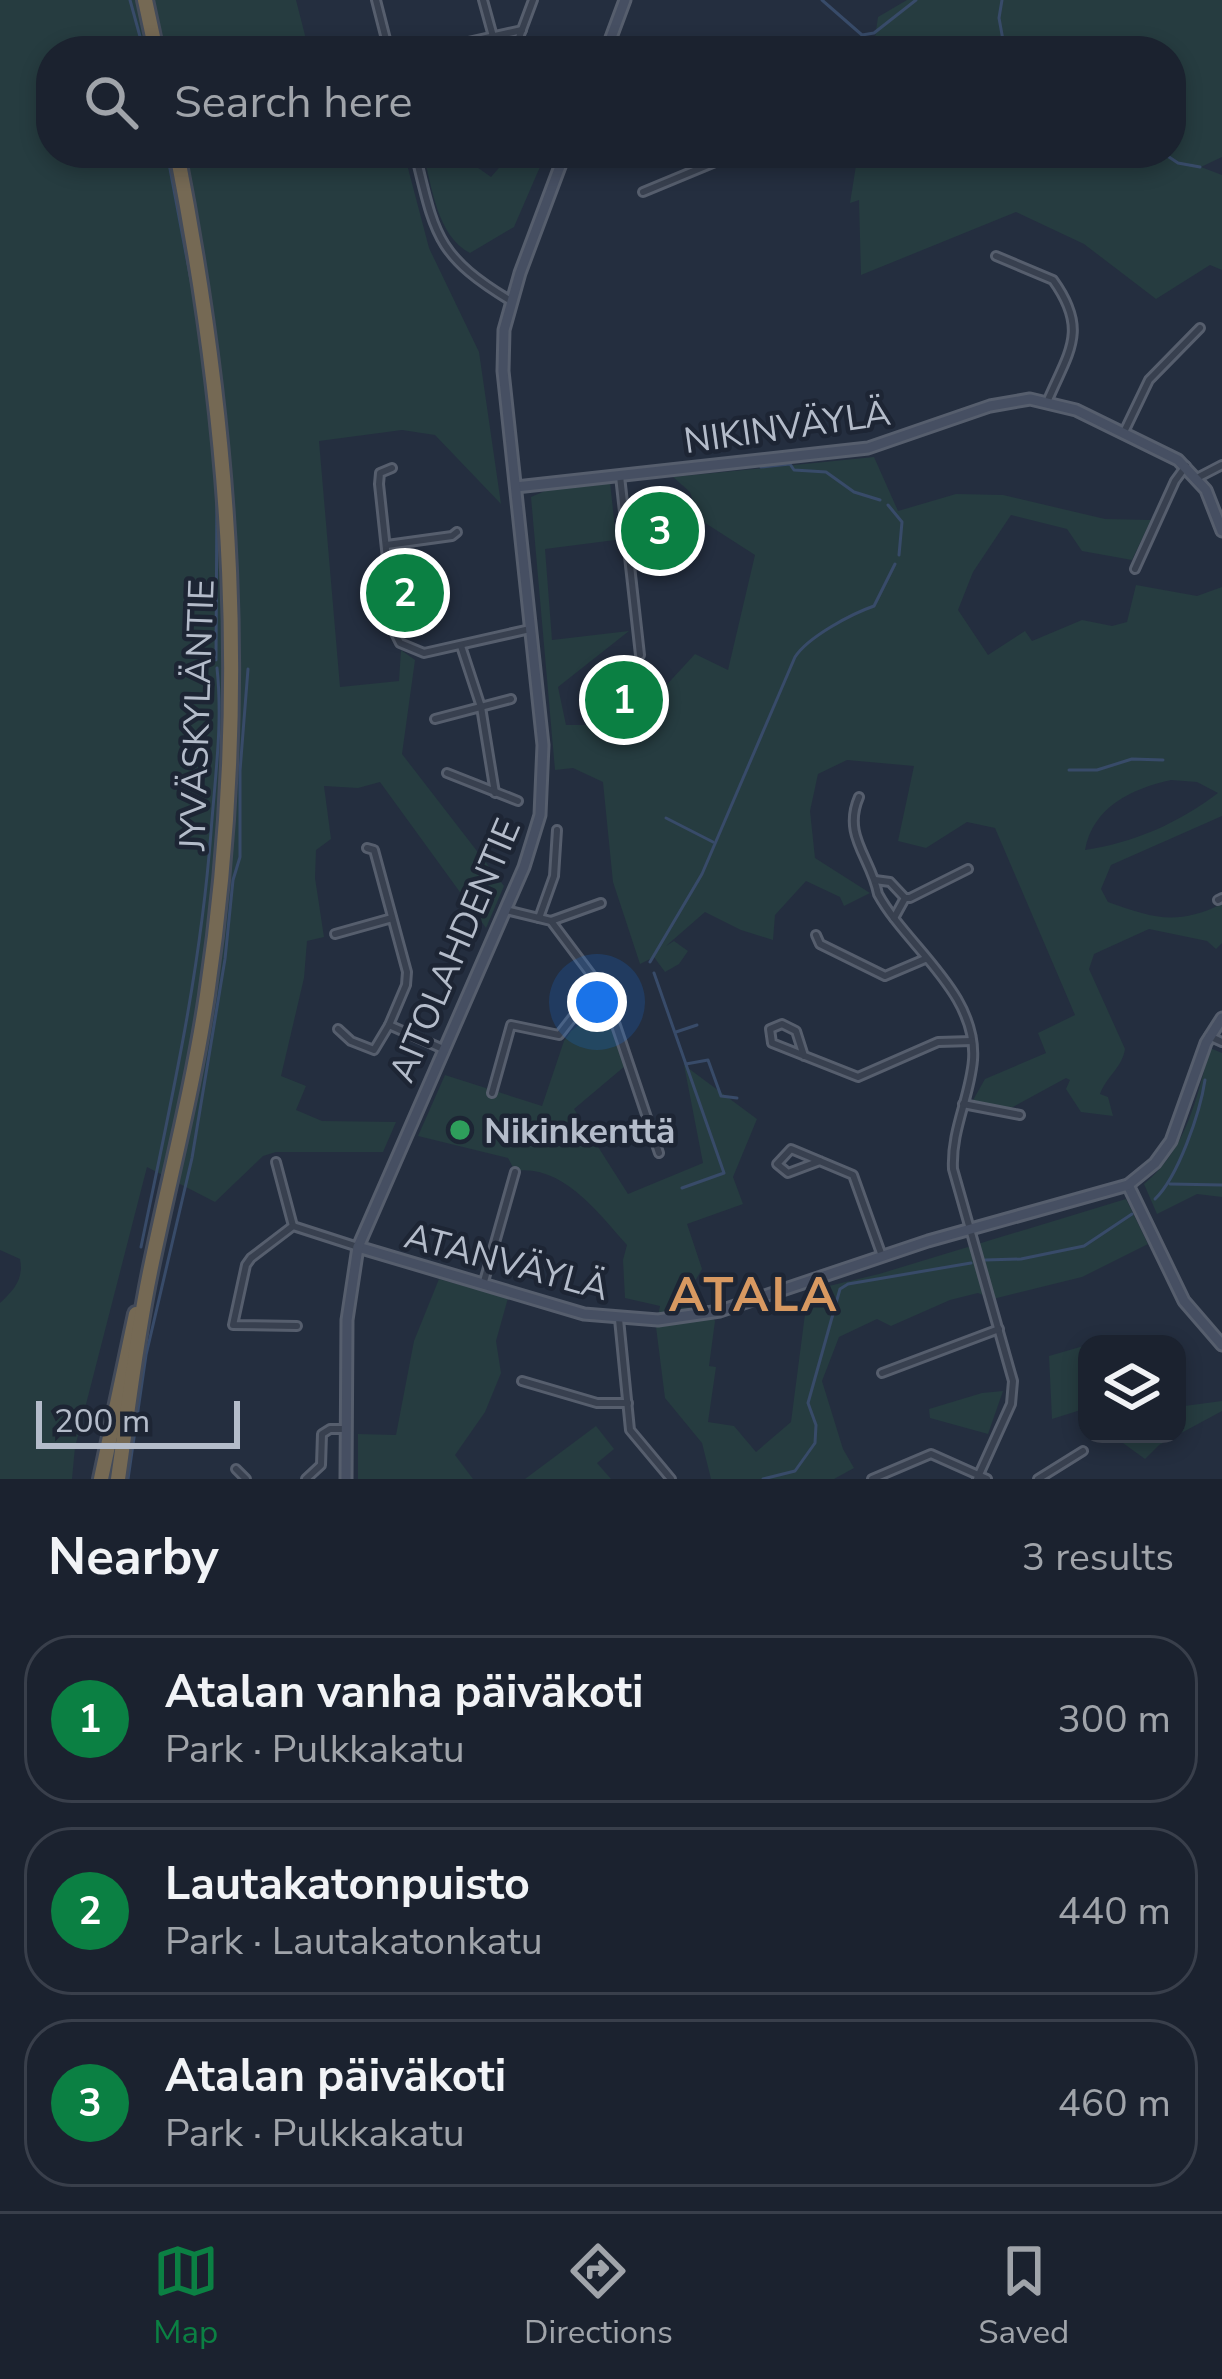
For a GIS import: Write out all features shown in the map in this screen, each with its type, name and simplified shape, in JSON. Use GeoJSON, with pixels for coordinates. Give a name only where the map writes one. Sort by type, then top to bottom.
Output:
{"type":"FeatureCollection","features":[{"type":"Feature","properties":{"kind":"highway"},"geometry":{"type":"LineString","coordinates":[[145,0],[153,36]]}},
{"type":"Feature","properties":{"kind":"highway","name":"JYVÄSKYLÄNTIE"},"geometry":{"type":"LineString","coordinates":[[149,1275],[207,997],[232,722],[232,590],[221,424],[201,275],[180,168]]}},
{"type":"Feature","properties":{"kind":"highway"},"geometry":{"type":"LineString","coordinates":[[101,1479],[130,1335],[149,1275]]}},
{"type":"Feature","properties":{"kind":"highway"},"geometry":{"type":"LineString","coordinates":[[118,1479],[149,1275]]}},
{"type":"Feature","properties":{"kind":"street"},"geometry":{"type":"LineString","coordinates":[[376,0],[385,36]]}},
{"type":"Feature","properties":{"kind":"street"},"geometry":{"type":"LineString","coordinates":[[483,0],[491,35]]}},
{"type":"Feature","properties":{"kind":"street"},"geometry":{"type":"LineString","coordinates":[[520,36],[533,0]]}},
{"type":"Feature","properties":{"kind":"street"},"geometry":{"type":"LineString","coordinates":[[612,36],[625,0]]}},
{"type":"Feature","properties":{"kind":"street"},"geometry":{"type":"LineString","coordinates":[[487,36],[522,30]]}},
{"type":"Feature","properties":{"kind":"street"},"geometry":{"type":"LineString","coordinates":[[419,168],[441,244],[463,269],[511,301]]}},
{"type":"Feature","properties":{"kind":"street","name":"AITOLAHDENTIE"},"geometry":{"type":"LineString","coordinates":[[346,1479],[347,1320],[358,1247],[531,851],[543,791],[542,730],[503,371],[504,330],[560,168]]}},
{"type":"Feature","properties":{"kind":"street"},"geometry":{"type":"LineString","coordinates":[[643,192],[701,168]]}},
{"type":"Feature","properties":{"kind":"street"},"geometry":{"type":"LineString","coordinates":[[996,256],[1053,280],[1068,309],[1076,337],[1048,400],[1186,466],[1211,501],[1222,531]]}},
{"type":"Feature","properties":{"kind":"street"},"geometry":{"type":"LineString","coordinates":[[1124,433],[1149,380],[1200,328]]}},
{"type":"Feature","properties":{"kind":"street","name":"NIKINVÄYLÄ"},"geometry":{"type":"LineString","coordinates":[[516,488],[868,448],[1004,402],[1048,400]]}},
{"type":"Feature","properties":{"kind":"street"},"geometry":{"type":"LineString","coordinates":[[1135,569],[1186,466]]}},
{"type":"Feature","properties":{"kind":"street"},"geometry":{"type":"LineString","coordinates":[[1197,478],[1222,466]]}},
{"type":"Feature","properties":{"kind":"street"},"geometry":{"type":"LineString","coordinates":[[392,468],[379,478],[396,638],[418,653],[530,629]]}},
{"type":"Feature","properties":{"kind":"street"},"geometry":{"type":"LineString","coordinates":[[620,476],[640,655]]}},
{"type":"Feature","properties":{"kind":"street"},"geometry":{"type":"LineString","coordinates":[[387,545],[458,532]]}},
{"type":"Feature","properties":{"kind":"street"},"geometry":{"type":"LineString","coordinates":[[461,646],[481,707],[495,793]]}},
{"type":"Feature","properties":{"kind":"street"},"geometry":{"type":"LineString","coordinates":[[435,718],[511,698]]}},
{"type":"Feature","properties":{"kind":"street"},"geometry":{"type":"LineString","coordinates":[[447,773],[518,801]]}},
{"type":"Feature","properties":{"kind":"street"},"geometry":{"type":"LineString","coordinates":[[859,797],[852,833],[878,894],[962,1007],[972,1041],[973,1058],[952,1146],[953,1169],[1011,1370],[1012,1390],[981,1478],[931,1454],[872,1479]]}},
{"type":"Feature","properties":{"kind":"street"},"geometry":{"type":"LineString","coordinates":[[539,918],[554,878],[557,830]]}},
{"type":"Feature","properties":{"kind":"street"},"geometry":{"type":"LineString","coordinates":[[338,1030],[374,1050],[406,985],[407,972],[374,850],[367,848]]}},
{"type":"Feature","properties":{"kind":"street"},"geometry":{"type":"LineString","coordinates":[[894,918],[905,898],[968,869]]}},
{"type":"Feature","properties":{"kind":"street"},"geometry":{"type":"LineString","coordinates":[[875,880],[890,882],[905,898]]}},
{"type":"Feature","properties":{"kind":"street"},"geometry":{"type":"LineString","coordinates":[[506,910],[551,921],[601,903]]}},
{"type":"Feature","properties":{"kind":"street"},"geometry":{"type":"LineString","coordinates":[[335,934],[392,918]]}},
{"type":"Feature","properties":{"kind":"street"},"geometry":{"type":"LineString","coordinates":[[551,921],[604,993],[659,1153]]}},
{"type":"Feature","properties":{"kind":"street"},"geometry":{"type":"LineString","coordinates":[[816,935],[820,944],[885,976],[925,959]]}},
{"type":"Feature","properties":{"kind":"street"},"geometry":{"type":"LineString","coordinates":[[492,1093],[511,1025],[559,1035],[598,985]]}},
{"type":"Feature","properties":{"kind":"street"},"geometry":{"type":"LineString","coordinates":[[1222,1018],[1209,1036],[1171,1141],[1128,1185],[1184,1301],[1222,1345]]}},
{"type":"Feature","properties":{"kind":"street"},"geometry":{"type":"LineString","coordinates":[[804,1056],[796,1030],[782,1024],[770,1029],[772,1043],[804,1056],[857,1077],[938,1042],[972,1041]]}},
{"type":"Feature","properties":{"kind":"street"},"geometry":{"type":"LineString","coordinates":[[389,1025],[443,1049]]}},
{"type":"Feature","properties":{"kind":"street"},"geometry":{"type":"LineString","coordinates":[[1209,1036],[1222,1042]]}},
{"type":"Feature","properties":{"kind":"street"},"geometry":{"type":"LineString","coordinates":[[963,1104],[1020,1115]]}},
{"type":"Feature","properties":{"kind":"street"},"geometry":{"type":"LineString","coordinates":[[820,1161],[788,1173],[777,1164],[791,1149],[853,1174],[882,1256]]}},
{"type":"Feature","properties":{"kind":"street"},"geometry":{"type":"LineString","coordinates":[[276,1162],[293,1226]]}},
{"type":"Feature","properties":{"kind":"street"},"geometry":{"type":"LineString","coordinates":[[483,1285],[515,1172]]}},
{"type":"Feature","properties":{"kind":"street","name":"ATANVÄYLÄ"},"geometry":{"type":"LineString","coordinates":[[358,1247],[562,1309],[658,1320],[720,1311],[969,1229],[1128,1185]]}},
{"type":"Feature","properties":{"kind":"street"},"geometry":{"type":"LineString","coordinates":[[293,1226],[358,1247]]}},
{"type":"Feature","properties":{"kind":"street"},"geometry":{"type":"LineString","coordinates":[[293,1226],[246,1265],[233,1324],[297,1326]]}},
{"type":"Feature","properties":{"kind":"street"},"geometry":{"type":"LineString","coordinates":[[619,1319],[630,1430],[670,1479]]}},
{"type":"Feature","properties":{"kind":"street"},"geometry":{"type":"LineString","coordinates":[[882,1373],[999,1329]]}},
{"type":"Feature","properties":{"kind":"street"},"geometry":{"type":"LineString","coordinates":[[522,1381],[598,1403],[628,1403]]}},
{"type":"Feature","properties":{"kind":"street"},"geometry":{"type":"LineString","coordinates":[[306,1479],[321,1465],[322,1434],[345,1429]]}},
{"type":"Feature","properties":{"kind":"street"},"geometry":{"type":"LineString","coordinates":[[1038,1479],[1083,1451]]}},
{"type":"Feature","properties":{"kind":"street"},"geometry":{"type":"LineString","coordinates":[[236,1469],[246,1479]]}},
{"type":"Feature","properties":{"kind":"green space"},"geometry":{"type":"Polygon","coordinates":[[[0,0],[296,0],[305,36],[36,36],[36,168],[408,168],[429,248],[479,352],[501,504],[435,435],[402,430],[319,441],[340,687],[399,681],[401,650],[415,660],[402,754],[504,886],[486,928],[380,782],[358,788],[324,786],[331,839],[316,850],[315,878],[324,937],[307,941],[304,978],[281,1076],[306,1086],[296,1110],[322,1121],[396,1122],[383,1152],[263,1156],[215,1202],[147,1167],[75,1447],[72,1479],[0,1479],[0,1303],[17,1284],[21,1266],[20,1259],[0,1250],[0,0]]]}},
{"type":"Feature","properties":{"kind":"green space"},"geometry":{"type":"Polygon","coordinates":[[[907,0],[1222,0],[1222,157],[1201,167],[1222,175],[1222,270],[1210,265],[1156,299],[1084,244],[1016,212],[861,275],[859,200],[850,203],[856,168],[1186,168],[1186,36],[875,36],[878,17],[907,0]]]}},
{"type":"Feature","properties":{"kind":"green space"},"geometry":{"type":"Polygon","coordinates":[[[427,168],[478,168],[491,177],[499,168],[540,168],[514,227],[470,253],[450,235],[427,168]]]}},
{"type":"Feature","properties":{"kind":"green space"},"geometry":{"type":"Polygon","coordinates":[[[874,457],[898,511],[956,494],[1003,495],[1105,519],[1151,520],[1132,560],[1082,551],[1067,529],[1011,515],[973,572],[958,610],[988,655],[1025,631],[1032,641],[1082,620],[1112,626],[1127,622],[1136,585],[1197,596],[1222,587],[1222,816],[1111,865],[1101,889],[1108,902],[1165,917],[1191,915],[1222,904],[1222,943],[1216,949],[1207,941],[1149,929],[1094,954],[1089,969],[1125,1049],[1100,1094],[1108,1097],[1113,1116],[1081,1112],[1066,1089],[1070,1080],[1066,1078],[1011,1108],[972,1102],[985,1079],[1046,1053],[1038,1033],[1075,1015],[995,828],[967,822],[926,848],[898,841],[914,766],[847,760],[818,774],[810,811],[815,858],[870,893],[844,906],[840,897],[806,881],[775,915],[773,940],[705,912],[666,946],[674,941],[688,951],[679,964],[665,972],[654,957],[640,964],[613,882],[603,782],[573,768],[555,770],[531,497],[610,482],[616,538],[623,539],[545,549],[552,640],[629,631],[558,687],[566,725],[625,725],[650,718],[650,703],[695,654],[728,670],[755,555],[699,519],[690,492],[673,477],[874,457]],[[1171,780],[1116,802],[1096,822],[1085,850],[1155,830],[1218,793],[1197,782],[1171,780]]]}},
{"type":"Feature","properties":{"kind":"green space"},"geometry":{"type":"Polygon","coordinates":[[[605,1005],[625,1066],[574,1109],[628,1194],[703,1163],[684,1065],[757,1119],[733,1177],[743,1204],[687,1224],[702,1269],[695,1281],[715,1321],[709,1366],[716,1367],[708,1422],[734,1426],[756,1452],[791,1422],[808,1291],[1126,1199],[1148,1244],[1082,1277],[993,1299],[978,1293],[891,1326],[877,1319],[839,1337],[822,1381],[843,1449],[854,1468],[834,1479],[711,1479],[702,1443],[665,1398],[656,1327],[660,1306],[625,1298],[627,1245],[592,1206],[549,1175],[515,1171],[508,1158],[418,1136],[445,1075],[542,1106],[564,1041],[605,1005]]]}},
{"type":"Feature","properties":{"kind":"green space"},"geometry":{"type":"Polygon","coordinates":[[[1210,1048],[1222,1053],[1222,1197],[1197,1194],[1157,1214],[1144,1184],[1180,1139],[1210,1048]]]}},
{"type":"Feature","properties":{"kind":"green space"},"geometry":{"type":"Polygon","coordinates":[[[439,1279],[508,1298],[496,1341],[501,1373],[485,1412],[455,1455],[473,1479],[358,1479],[358,1434],[396,1435],[414,1341],[439,1279]]]}},
{"type":"Feature","properties":{"kind":"green space"},"geometry":{"type":"Polygon","coordinates":[[[1078,1348],[1078,1411],[1052,1419],[1049,1356],[1078,1348]]]}},
{"type":"Feature","properties":{"kind":"green space"},"geometry":{"type":"Polygon","coordinates":[[[1003,1391],[988,1434],[930,1418],[929,1409],[1003,1391]]]}},
{"type":"Feature","properties":{"kind":"green space"},"geometry":{"type":"Polygon","coordinates":[[[1222,1401],[1222,1411],[1186,1430],[1186,1406],[1222,1401]]]}},
{"type":"Feature","properties":{"kind":"green space"},"geometry":{"type":"Polygon","coordinates":[[[596,1426],[614,1449],[597,1463],[611,1479],[525,1479],[596,1426]]]}},
{"type":"Feature","properties":{"kind":"green space"},"geometry":{"type":"Polygon","coordinates":[[[1123,1443],[1163,1443],[1145,1459],[1123,1443]]]}},
{"type":"Feature","properties":{"kind":"waterway"},"geometry":{"type":"LineString","coordinates":[[130,0],[140,36]]}},
{"type":"Feature","properties":{"kind":"waterway"},"geometry":{"type":"LineString","coordinates":[[822,0],[862,35],[874,33],[916,0]]}},
{"type":"Feature","properties":{"kind":"waterway"},"geometry":{"type":"LineString","coordinates":[[1002,0],[1002,36]]}},
{"type":"Feature","properties":{"kind":"waterway"},"geometry":{"type":"LineString","coordinates":[[1186,164],[1200,167]]}},
{"type":"Feature","properties":{"kind":"waterway"},"geometry":{"type":"LineString","coordinates":[[170,168],[197,312]]}},
{"type":"Feature","properties":{"kind":"waterway"},"geometry":{"type":"LineString","coordinates":[[761,467],[790,464],[794,470],[826,472],[854,492],[880,500]]}},
{"type":"Feature","properties":{"kind":"waterway"},"geometry":{"type":"LineString","coordinates":[[216,660],[217,482]]}},
{"type":"Feature","properties":{"kind":"waterway"},"geometry":{"type":"LineString","coordinates":[[888,505],[902,522],[899,555]]}},
{"type":"Feature","properties":{"kind":"waterway"},"geometry":{"type":"LineString","coordinates":[[650,962],[702,874],[795,657],[831,627],[874,606],[895,564]]}},
{"type":"Feature","properties":{"kind":"waterway"},"geometry":{"type":"LineString","coordinates":[[141,1247],[200,938],[218,750],[217,668]]}},
{"type":"Feature","properties":{"kind":"waterway"},"geometry":{"type":"LineString","coordinates":[[128,1479],[146,1355],[192,1158],[225,959],[240,857],[240,771],[248,669]]}},
{"type":"Feature","properties":{"kind":"waterway"},"geometry":{"type":"LineString","coordinates":[[1069,770],[1097,770],[1132,759],[1163,760]]}},
{"type":"Feature","properties":{"kind":"waterway"},"geometry":{"type":"LineString","coordinates":[[666,818],[713,842]]}},
{"type":"Feature","properties":{"kind":"waterway"},"geometry":{"type":"LineString","coordinates":[[654,973],[724,1173],[682,1188]]}},
{"type":"Feature","properties":{"kind":"waterway"},"geometry":{"type":"LineString","coordinates":[[676,1032],[697,1025]]}},
{"type":"Feature","properties":{"kind":"waterway"},"geometry":{"type":"LineString","coordinates":[[686,1064],[708,1060],[721,1096],[737,1098]]}},
{"type":"Feature","properties":{"kind":"waterway"},"geometry":{"type":"LineString","coordinates":[[1155,1199],[1187,1144],[1205,1080]]}},
{"type":"Feature","properties":{"kind":"waterway"},"geometry":{"type":"LineString","coordinates":[[1170,1184],[1222,1185]]}},
{"type":"Feature","properties":{"kind":"waterway"},"geometry":{"type":"LineString","coordinates":[[985,1260],[1021,1259],[1084,1246],[1132,1214]]}},
{"type":"Feature","properties":{"kind":"waterway"},"geometry":{"type":"LineString","coordinates":[[763,1479],[795,1471],[815,1443],[816,1425],[808,1403],[840,1289],[971,1263]]}},
{"type":"Feature","properties":{"kind":"place","name":"Atalan päiväkoti"},"geometry":{"type":"Point","coordinates":[660,531]}},
{"type":"Feature","properties":{"kind":"place","name":"Lautakatonpuisto"},"geometry":{"type":"Point","coordinates":[405,593]}},
{"type":"Feature","properties":{"kind":"place","name":"Atalan vanha päiväkoti"},"geometry":{"type":"Point","coordinates":[624,700]}},
{"type":"Feature","properties":{"kind":"place","name":"Nikinkenttä"},"geometry":{"type":"Point","coordinates":[460,1130]}},
{"type":"Feature","properties":{"kind":"district","name":"ATALA"},"geometry":{"type":"Point","coordinates":[754,1294]}}]}
